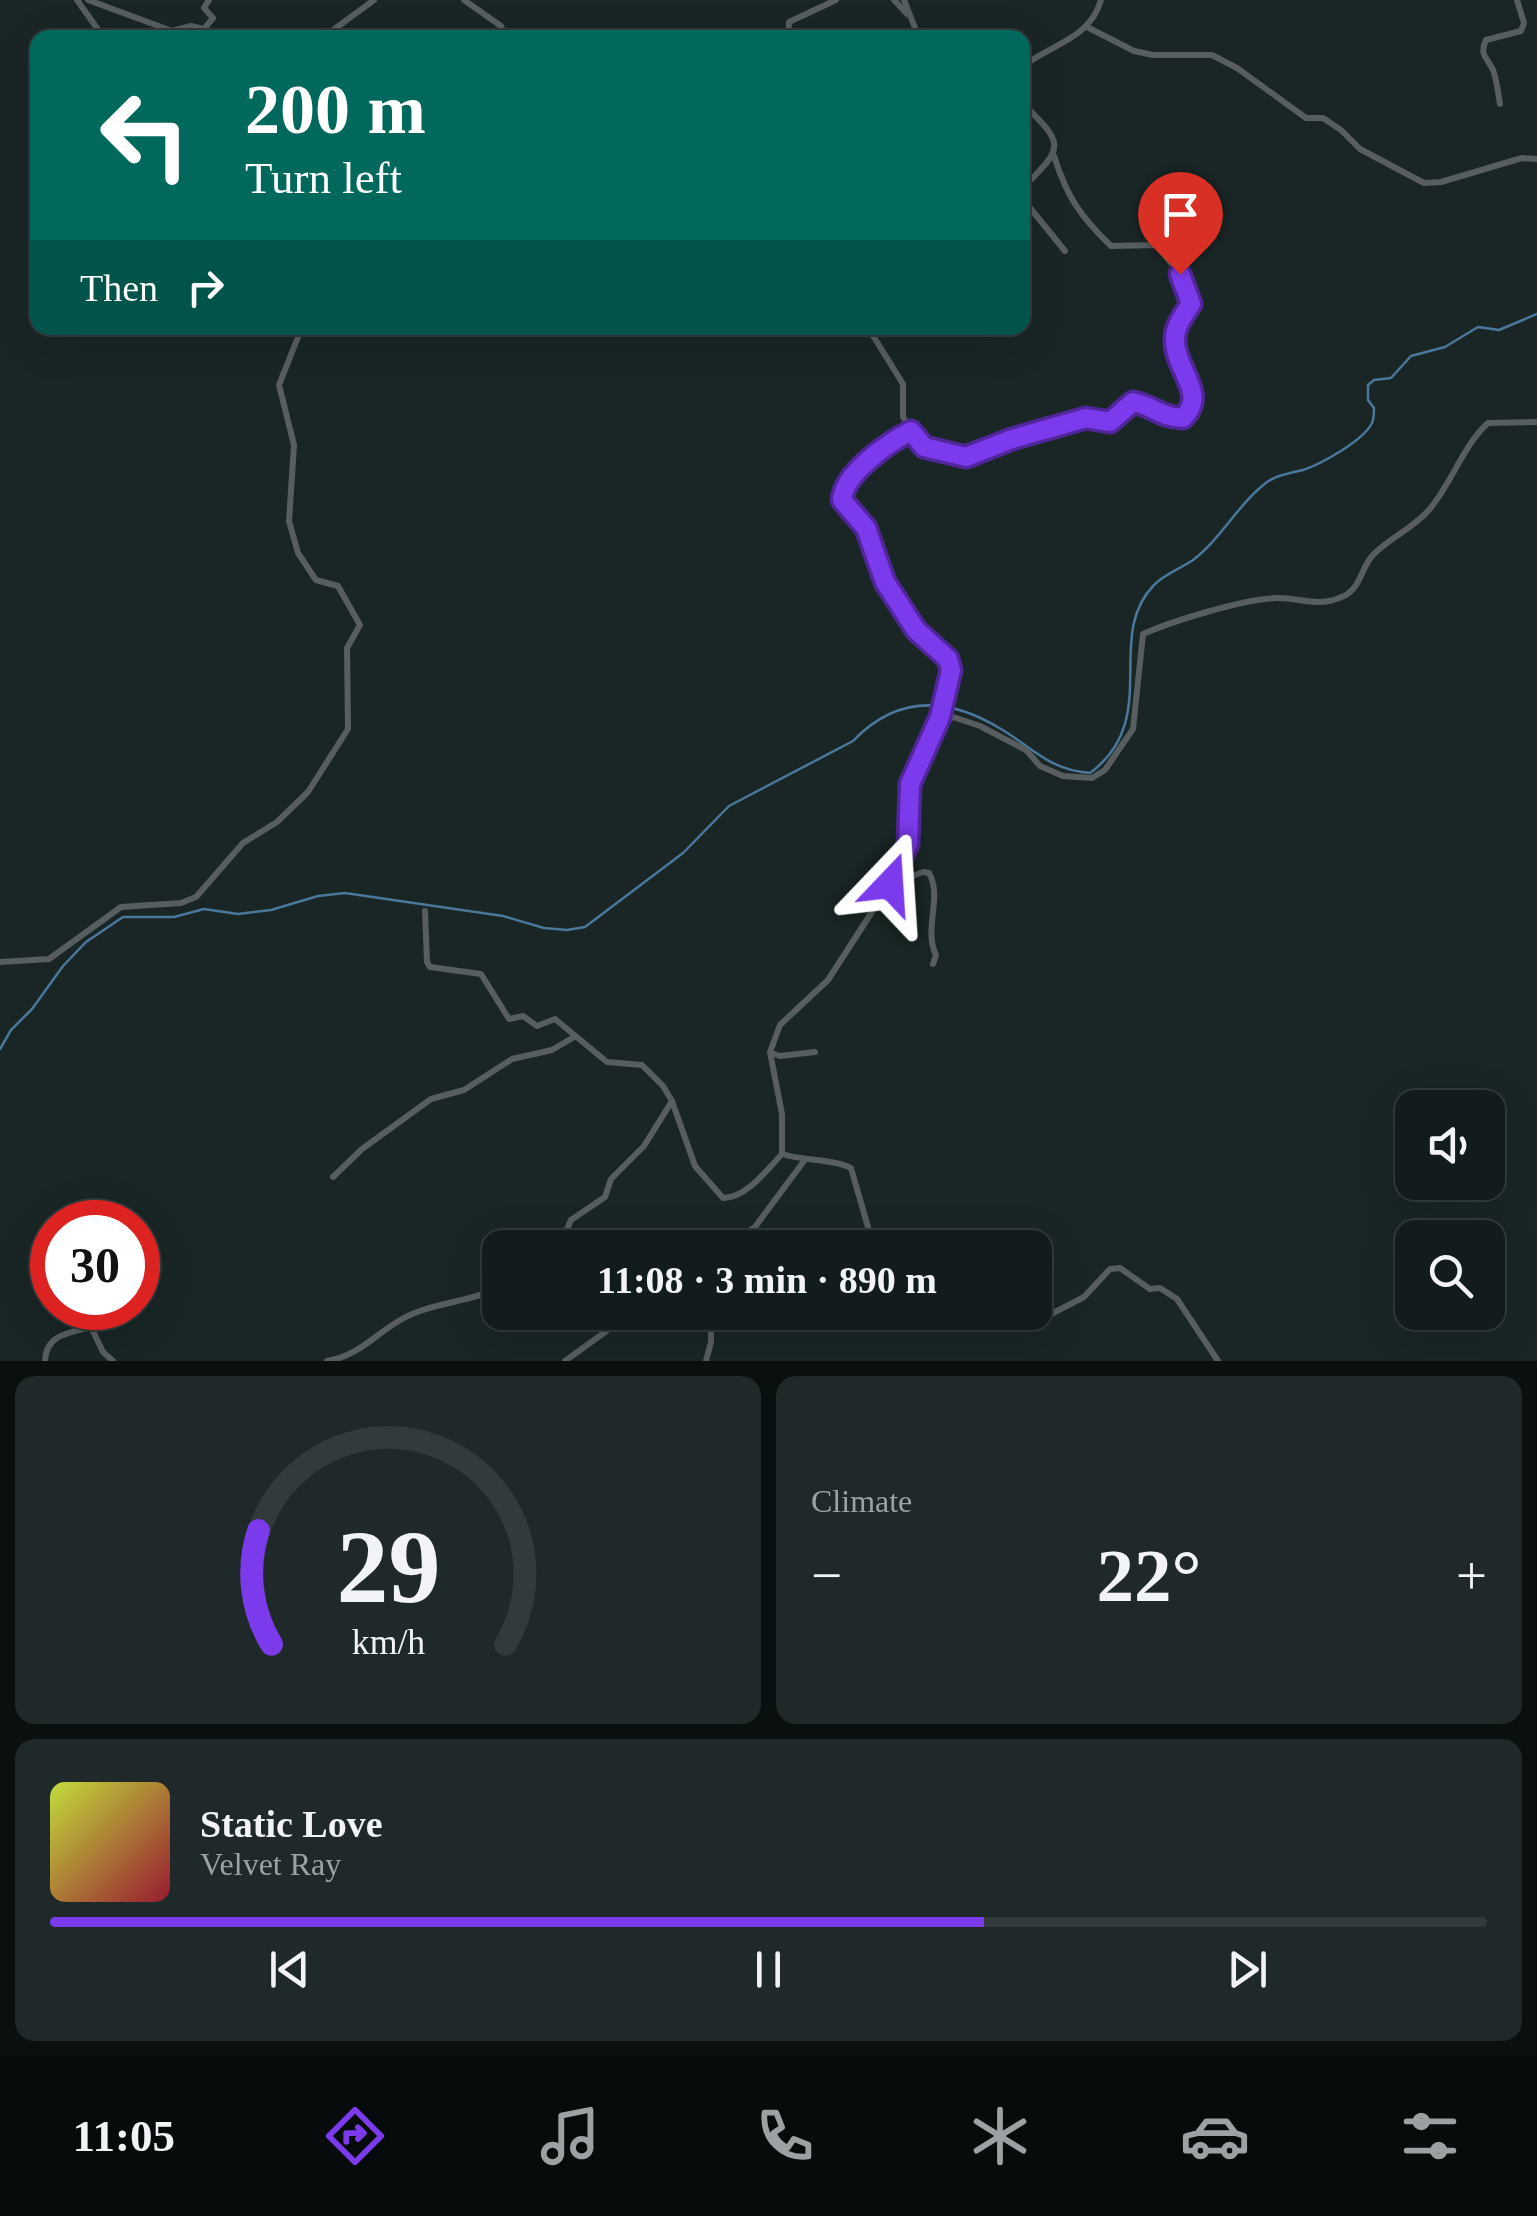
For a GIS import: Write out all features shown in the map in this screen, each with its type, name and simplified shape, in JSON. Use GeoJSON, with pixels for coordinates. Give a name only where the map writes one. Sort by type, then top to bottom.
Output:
{"type":"FeatureCollection","features":[{"type":"Feature","properties":{"kind":"street"},"geometry":{"type":"LineString","coordinates":[[77,0],[98,30]]}},
{"type":"Feature","properties":{"kind":"street"},"geometry":{"type":"LineString","coordinates":[[88,0],[169,30]]}},
{"type":"Feature","properties":{"kind":"street"},"geometry":{"type":"LineString","coordinates":[[176,30],[191,26],[204,29],[213,18],[204,8],[209,0]]}},
{"type":"Feature","properties":{"kind":"street"},"geometry":{"type":"LineString","coordinates":[[333,30],[374,0]]}},
{"type":"Feature","properties":{"kind":"street"},"geometry":{"type":"LineString","coordinates":[[464,0],[502,30]]}},
{"type":"Feature","properties":{"kind":"street"},"geometry":{"type":"LineString","coordinates":[[788,30],[789,22],[836,0]]}},
{"type":"Feature","properties":{"kind":"street"},"geometry":{"type":"LineString","coordinates":[[894,0],[908,14]]}},
{"type":"Feature","properties":{"kind":"street"},"geometry":{"type":"LineString","coordinates":[[904,0],[915,30]]}},
{"type":"Feature","properties":{"kind":"street"},"geometry":{"type":"LineString","coordinates":[[1030,62],[1087,27],[1100,0]]}},
{"type":"Feature","properties":{"kind":"street"},"geometry":{"type":"LineString","coordinates":[[1500,104],[1493,71],[1482,48],[1486,40],[1521,31],[1524,23],[1517,0]]}},
{"type":"Feature","properties":{"kind":"street"},"geometry":{"type":"LineString","coordinates":[[1087,27],[1134,51],[1153,55],[1212,55],[1237,68],[1306,118],[1322,118],[1360,149],[1424,182],[1442,182],[1522,158],[1537,158]]}},
{"type":"Feature","properties":{"kind":"street"},"geometry":{"type":"LineString","coordinates":[[873,335],[903,384],[903,417],[911,431],[924,447],[966,457],[1086,418],[1110,422],[1133,402],[1147,405],[1162,417],[1183,418],[1193,408],[1194,397],[1174,344],[1176,327],[1191,304],[1180,274],[1156,245],[1110,246],[1086,222],[1065,193],[1054,156],[1056,144],[1048,128],[1030,111]]}},
{"type":"Feature","properties":{"kind":"street"},"geometry":{"type":"LineString","coordinates":[[1030,182],[1054,156]]}},
{"type":"Feature","properties":{"kind":"street"},"geometry":{"type":"LineString","coordinates":[[1030,208],[1065,251]]}},
{"type":"Feature","properties":{"kind":"street"},"geometry":{"type":"LineString","coordinates":[[0,962],[48,959],[121,907],[196,898],[243,843],[277,822],[308,792],[348,729],[347,648],[360,625],[338,586],[316,580],[298,553],[289,521],[294,445],[278,385],[299,335]]}},
{"type":"Feature","properties":{"kind":"street"},"geometry":{"type":"LineString","coordinates":[[934,731],[953,717],[1026,750],[1040,766],[1063,776],[1092,778],[1105,770],[1134,729],[1143,634],[1257,601],[1281,598],[1310,604],[1344,596],[1359,584],[1372,556],[1429,510],[1469,440],[1488,423],[1537,422]]}},
{"type":"Feature","properties":{"kind":"street"},"geometry":{"type":"LineString","coordinates":[[425,910],[430,968],[480,974],[509,1019],[523,1016],[537,1026],[555,1020],[607,1062],[642,1066],[672,1100],[695,1166],[723,1198],[732,1198],[759,1178],[782,1154],[782,1114],[770,1052],[780,1024],[828,980],[890,884],[908,844],[910,784],[934,731],[951,670],[948,659],[916,630],[885,582],[866,528],[842,495],[884,444],[911,431]]}},
{"type":"Feature","properties":{"kind":"street"},"geometry":{"type":"LineString","coordinates":[[890,884],[914,874],[930,873],[934,882],[930,929],[936,955],[933,964]]}},
{"type":"Feature","properties":{"kind":"street"},"geometry":{"type":"LineString","coordinates":[[332,1177],[362,1149],[431,1100],[464,1090],[512,1059],[552,1050],[574,1037]]}},
{"type":"Feature","properties":{"kind":"street"},"geometry":{"type":"LineString","coordinates":[[770,1052],[780,1056],[816,1052]]}},
{"type":"Feature","properties":{"kind":"street"},"geometry":{"type":"LineString","coordinates":[[567,1230],[571,1220],[605,1196],[611,1178],[644,1146],[672,1100]]}},
{"type":"Feature","properties":{"kind":"street"},"geometry":{"type":"LineString","coordinates":[[782,1154],[804,1162],[852,1168],[869,1230]]}},
{"type":"Feature","properties":{"kind":"street"},"geometry":{"type":"LineString","coordinates":[[752,1230],[804,1162]]}},
{"type":"Feature","properties":{"kind":"street"},"geometry":{"type":"LineString","coordinates":[[750,1230],[754,1227]]}},
{"type":"Feature","properties":{"kind":"street"},"geometry":{"type":"LineString","coordinates":[[1052,1314],[1084,1298],[1110,1269],[1120,1268],[1150,1289],[1160,1288],[1178,1298],[1218,1361]]}},
{"type":"Feature","properties":{"kind":"street"},"geometry":{"type":"LineString","coordinates":[[328,1361],[354,1355],[406,1316],[482,1293]]}},
{"type":"Feature","properties":{"kind":"street"},"geometry":{"type":"LineString","coordinates":[[45,1361],[46,1348],[56,1336],[91,1327],[112,1361]]}},
{"type":"Feature","properties":{"kind":"street"},"geometry":{"type":"LineString","coordinates":[[565,1361],[608,1330]]}},
{"type":"Feature","properties":{"kind":"street"},"geometry":{"type":"LineString","coordinates":[[706,1361],[711,1330]]}},
{"type":"Feature","properties":{"kind":"waterway"},"geometry":{"type":"LineString","coordinates":[[0,1049],[63,966],[86,942],[123,917],[174,917],[204,909],[238,914],[345,893],[503,916],[544,928],[585,927],[683,853],[729,806],[853,741],[887,715],[905,708],[923,705],[961,710],[1001,729],[1052,763],[1090,773],[1112,752],[1124,728],[1133,629],[1140,606],[1154,585],[1203,552],[1267,482],[1320,463],[1360,437],[1373,419],[1368,385],[1374,380],[1391,378],[1411,356],[1445,347],[1478,327],[1499,330],[1537,314]]}},
{"type":"Feature","properties":{"kind":"route"},"geometry":{"type":"LineString","coordinates":[[890,884],[908,844],[906,813],[910,784],[940,717],[951,670],[948,659],[916,630],[885,582],[866,528],[842,500],[846,486],[884,444],[911,431],[924,447],[966,457],[1086,418],[1110,422],[1133,402],[1147,405],[1162,417],[1183,418],[1193,408],[1194,397],[1174,344],[1176,327],[1191,304],[1180,274]]}}]}
